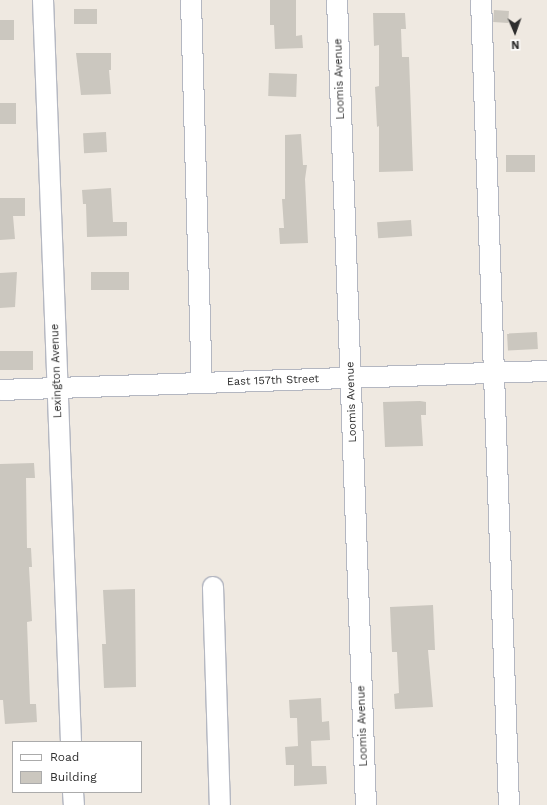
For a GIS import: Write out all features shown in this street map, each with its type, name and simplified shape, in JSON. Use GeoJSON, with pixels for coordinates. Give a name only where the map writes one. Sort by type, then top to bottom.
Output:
{"type":"FeatureCollection","features":[{"type":"Feature","properties":{"kind":"street","name":"Lexington Avenue"},"geometry":{"type":"LineString","coordinates":[[43,0],[72,741]]}},
{"type":"Feature","properties":{"kind":"street"},"geometry":{"type":"LineString","coordinates":[[191,0],[202,383]]}},
{"type":"Feature","properties":{"kind":"street","name":"Loomis Avenue"},"geometry":{"type":"LineString","coordinates":[[338,0],[366,805]]}},
{"type":"Feature","properties":{"kind":"street"},"geometry":{"type":"LineString","coordinates":[[480,0],[510,805]]}},
{"type":"Feature","properties":{"kind":"street","name":"East 157th Street"},"geometry":{"type":"LineString","coordinates":[[0,390],[547,371]]}},
{"type":"Feature","properties":{"kind":"street"},"geometry":{"type":"LineString","coordinates":[[213,587],[220,805]]}},
{"type":"Feature","properties":{"kind":"street"},"geometry":{"type":"LineString","coordinates":[[73,793],[74,805]]}},
{"type":"Feature","properties":{"kind":"building"},"geometry":{"type":"Polygon","coordinates":[[[270,0],[296,0],[296,36],[302,35],[303,48],[275,49],[274,25],[270,25],[270,0]]]}},
{"type":"Feature","properties":{"kind":"building"},"geometry":{"type":"Polygon","coordinates":[[[74,9],[97,9],[97,24],[74,24],[74,9]]]}},
{"type":"Feature","properties":{"kind":"building"},"geometry":{"type":"Polygon","coordinates":[[[494,10],[509,11],[508,23],[493,22],[494,10]]]}},
{"type":"Feature","properties":{"kind":"building"},"geometry":{"type":"Polygon","coordinates":[[[373,13],[405,13],[406,29],[401,29],[402,57],[409,57],[413,171],[379,172],[379,126],[377,127],[375,87],[379,86],[379,45],[374,46],[373,13]]]}},
{"type":"Feature","properties":{"kind":"building"},"geometry":{"type":"Polygon","coordinates":[[[0,20],[14,20],[14,40],[0,40],[0,20]]]}},
{"type":"Feature","properties":{"kind":"building"},"geometry":{"type":"Polygon","coordinates":[[[76,53],[111,53],[111,70],[109,70],[111,94],[81,95],[76,53]]]}},
{"type":"Feature","properties":{"kind":"building"},"geometry":{"type":"Polygon","coordinates":[[[269,73],[297,74],[296,97],[268,96],[269,73]]]}},
{"type":"Feature","properties":{"kind":"building"},"geometry":{"type":"Polygon","coordinates":[[[0,103],[16,103],[16,124],[0,124],[0,103]]]}},
{"type":"Feature","properties":{"kind":"building"},"geometry":{"type":"Polygon","coordinates":[[[106,132],[107,152],[84,153],[83,133],[106,132]]]}},
{"type":"Feature","properties":{"kind":"building"},"geometry":{"type":"Polygon","coordinates":[[[301,134],[303,165],[307,165],[305,179],[308,243],[280,244],[279,228],[284,228],[282,199],[285,199],[285,135],[301,134]]]}},
{"type":"Feature","properties":{"kind":"building"},"geometry":{"type":"Polygon","coordinates":[[[506,155],[535,155],[535,172],[506,172],[506,155]]]}},
{"type":"Feature","properties":{"kind":"building"},"geometry":{"type":"Polygon","coordinates":[[[111,188],[113,222],[127,222],[127,236],[87,237],[86,204],[83,204],[82,190],[111,188]]]}},
{"type":"Feature","properties":{"kind":"building"},"geometry":{"type":"Polygon","coordinates":[[[0,198],[25,198],[25,216],[13,216],[15,239],[0,240],[0,198]]]}},
{"type":"Feature","properties":{"kind":"building"},"geometry":{"type":"Polygon","coordinates":[[[411,220],[412,236],[378,238],[377,222],[411,220]]]}},
{"type":"Feature","properties":{"kind":"building"},"geometry":{"type":"Polygon","coordinates":[[[17,272],[15,307],[0,308],[0,273],[17,272]]]}},
{"type":"Feature","properties":{"kind":"building"},"geometry":{"type":"Polygon","coordinates":[[[91,272],[129,272],[129,290],[91,290],[91,272]]]}},
{"type":"Feature","properties":{"kind":"building"},"geometry":{"type":"Polygon","coordinates":[[[537,332],[538,349],[508,351],[507,334],[537,332]]]}},
{"type":"Feature","properties":{"kind":"building"},"geometry":{"type":"Polygon","coordinates":[[[0,351],[33,351],[33,370],[0,370],[0,351]]]}},
{"type":"Feature","properties":{"kind":"building"},"geometry":{"type":"Polygon","coordinates":[[[383,402],[426,402],[426,415],[421,415],[423,446],[385,447],[383,402]]]}},
{"type":"Feature","properties":{"kind":"building"},"geometry":{"type":"Polygon","coordinates":[[[34,463],[35,478],[26,478],[27,548],[31,548],[32,567],[29,567],[32,621],[27,622],[30,704],[36,704],[37,722],[5,724],[3,700],[0,700],[0,464],[34,463]]]}},
{"type":"Feature","properties":{"kind":"building"},"geometry":{"type":"Polygon","coordinates":[[[135,589],[136,687],[104,688],[102,644],[106,644],[103,590],[135,589]]]}},
{"type":"Feature","properties":{"kind":"building"},"geometry":{"type":"Polygon","coordinates":[[[433,605],[435,650],[428,650],[433,707],[395,709],[394,694],[399,693],[397,652],[392,652],[390,607],[433,605]]]}},
{"type":"Feature","properties":{"kind":"building"},"geometry":{"type":"Polygon","coordinates":[[[321,698],[322,722],[329,721],[330,740],[311,741],[312,766],[326,766],[327,784],[294,786],[294,765],[286,765],[285,747],[298,746],[297,718],[290,718],[289,700],[321,698]]]}}]}
